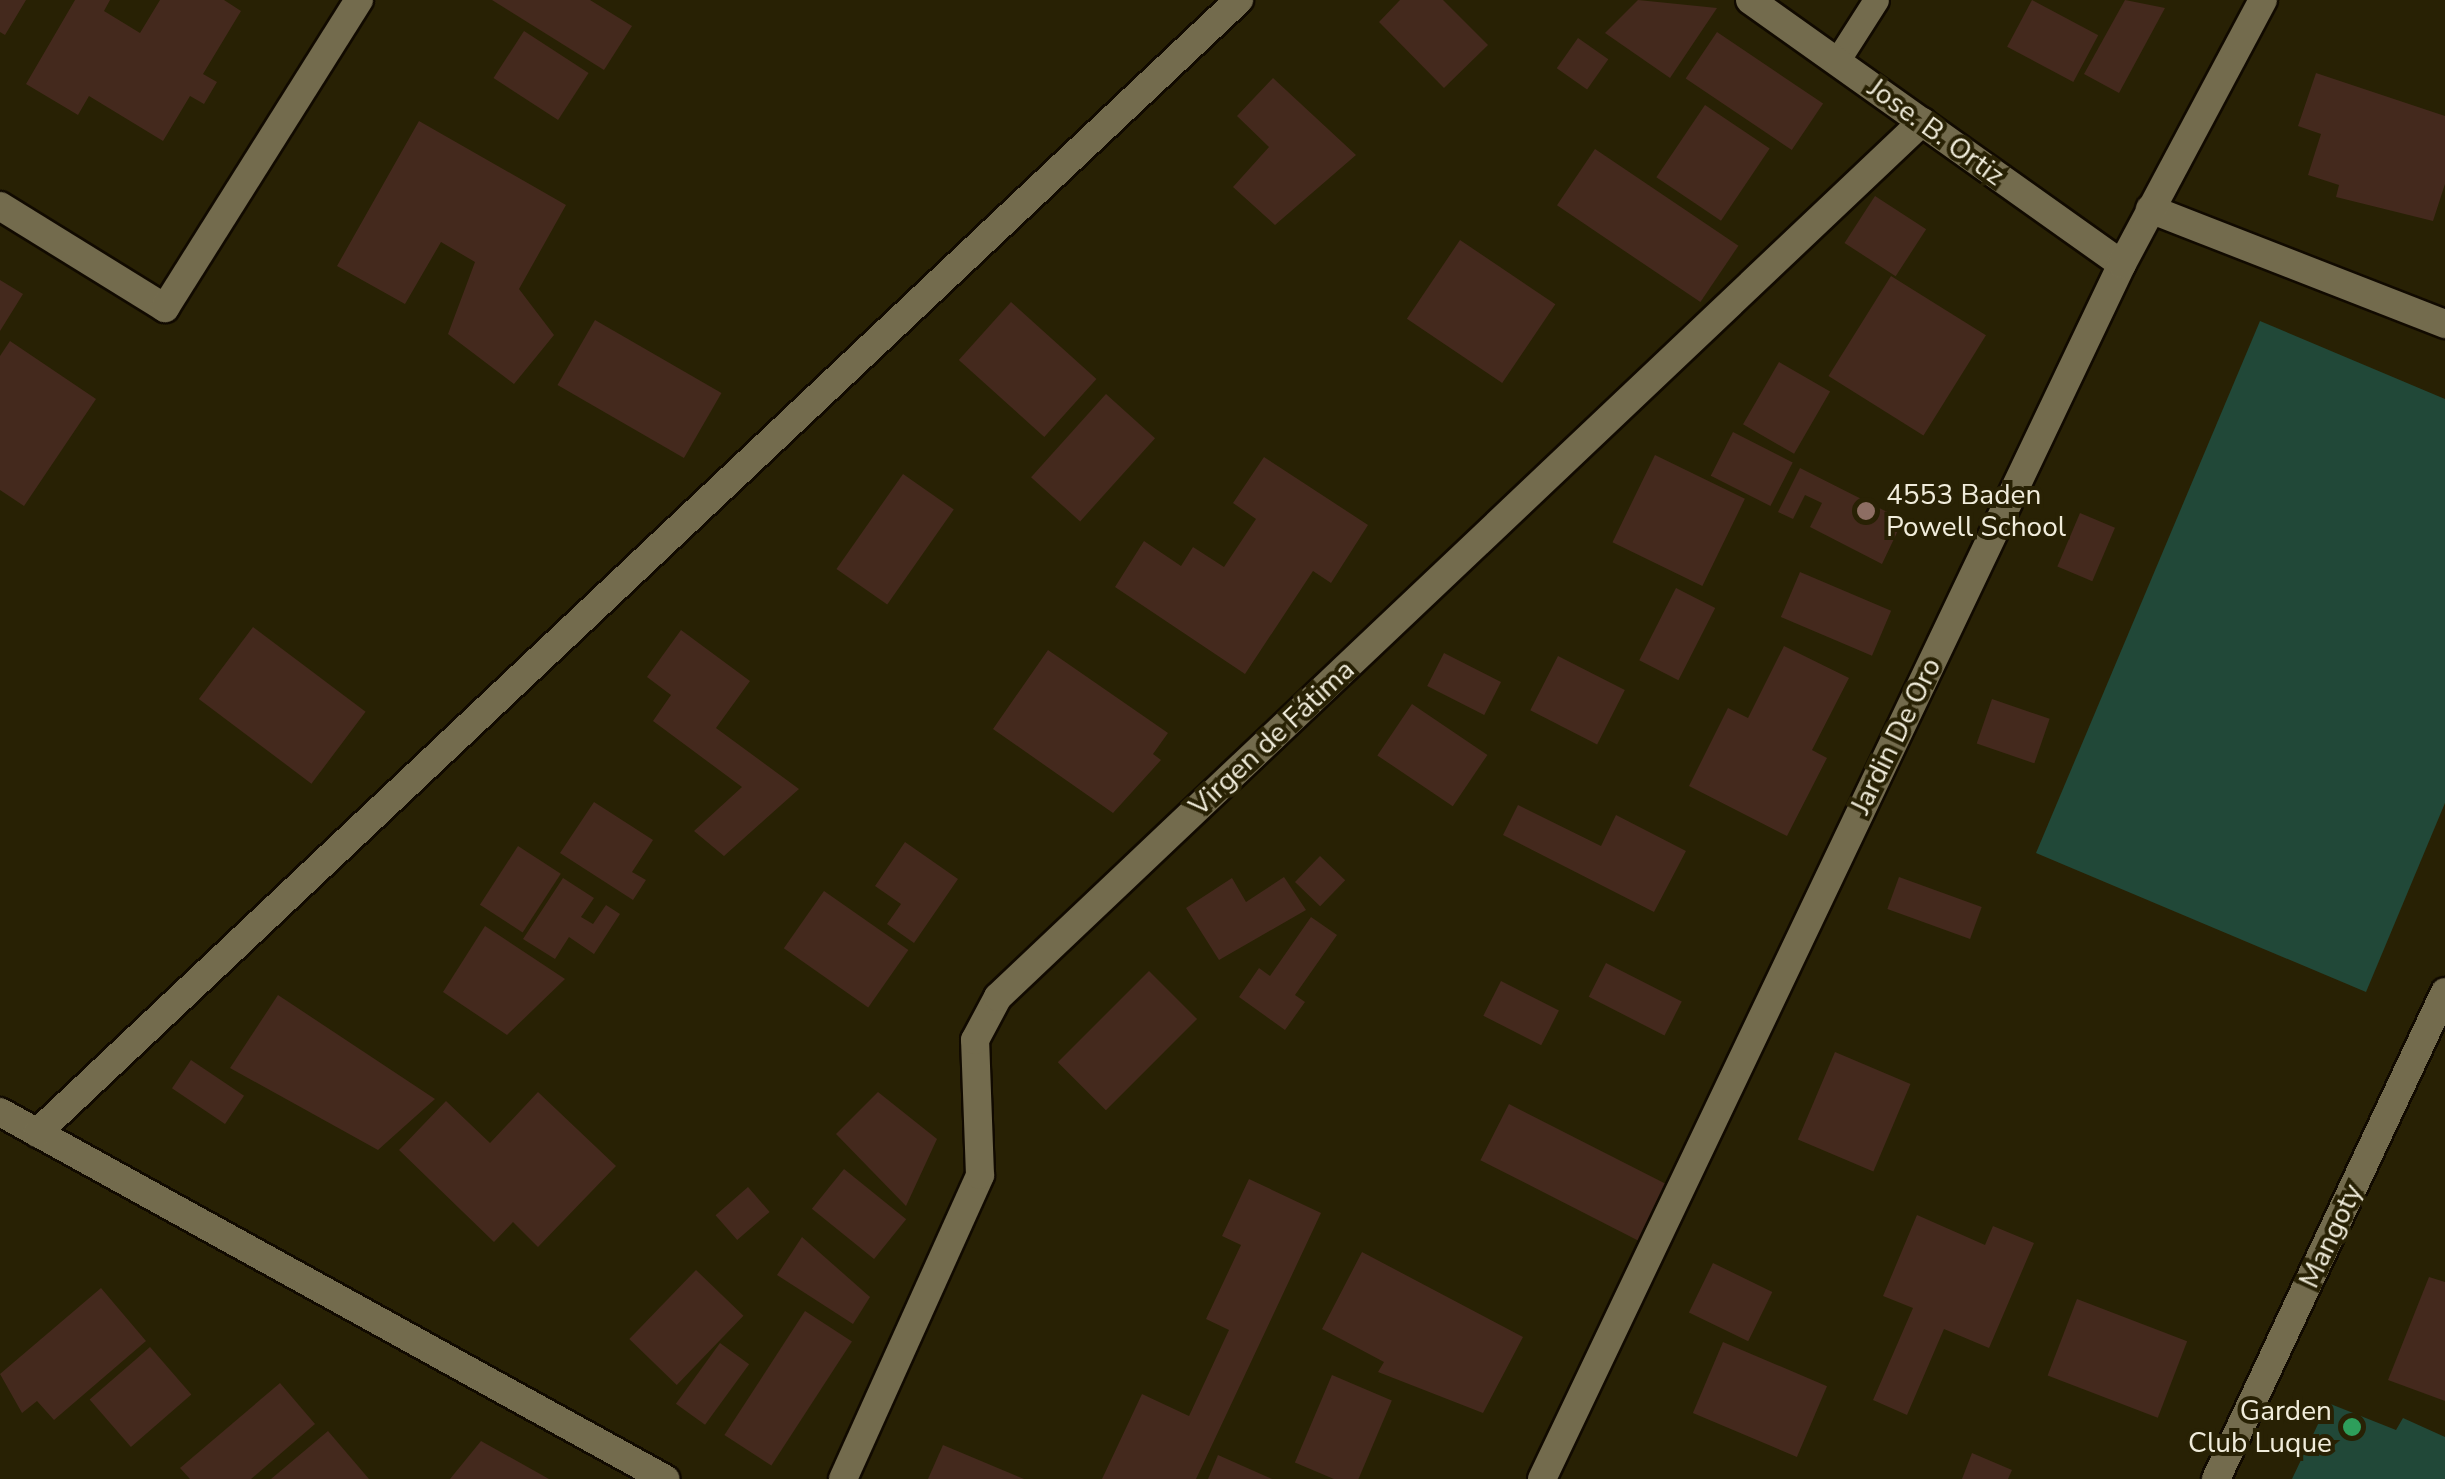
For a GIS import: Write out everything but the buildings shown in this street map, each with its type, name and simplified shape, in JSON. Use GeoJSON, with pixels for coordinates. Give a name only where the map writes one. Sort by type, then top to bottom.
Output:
{"type":"FeatureCollection","features":[{"type":"Feature","properties":{"kind":"street"},"geometry":{"type":"LineString","coordinates":[[0,206],[165,308],[359,0]]}},
{"type":"Feature","properties":{"kind":"street"},"geometry":{"type":"LineString","coordinates":[[37,1133],[1239,0]]}},
{"type":"Feature","properties":{"kind":"street","name":"Jose. B. Ortiz"},"geometry":{"type":"LineString","coordinates":[[1750,0],[2122,264]]}},
{"type":"Feature","properties":{"kind":"street","name":"Jardin De Oro"},"geometry":{"type":"LineString","coordinates":[[1542,1479],[2122,264],[2263,0]]}},
{"type":"Feature","properties":{"kind":"street","name":"Virgen de Fátima"},"geometry":{"type":"LineString","coordinates":[[843,1479],[980,1176],[975,1040],[998,997],[1922,122]]}},
{"type":"Feature","properties":{"kind":"street"},"geometry":{"type":"LineString","coordinates":[[2150,208],[2445,324]]}},
{"type":"Feature","properties":{"kind":"street","name":"Mangoty"},"geometry":{"type":"LineString","coordinates":[[2216,1479],[2444,995]]}},
{"type":"Feature","properties":{"kind":"street"},"geometry":{"type":"LineString","coordinates":[[0,1112],[664,1479]]}},
{"type":"Feature","properties":{"kind":"lane"},"geometry":{"type":"LineString","coordinates":[[1838,60],[1876,0]]}},
{"type":"Feature","properties":{"kind":"green space"},"geometry":{"type":"Polygon","coordinates":[[[2260,321],[2445,399],[2445,803],[2366,992],[2036,853],[2260,321]]]}},
{"type":"Feature","properties":{"kind":"green space","name":"Garden Club Luque"},"geometry":{"type":"Polygon","coordinates":[[[2328,1403],[2396,1430],[2403,1418],[2445,1437],[2445,1479],[2292,1479],[2328,1403]]]}},
{"type":"Feature","properties":{"kind":"place","name":"4553 Baden Powell School"},"geometry":{"type":"Point","coordinates":[1866,511]}},
{"type":"Feature","properties":{"kind":"place","name":"Garden Club Luque"},"geometry":{"type":"Point","coordinates":[2352,1427]}}]}
